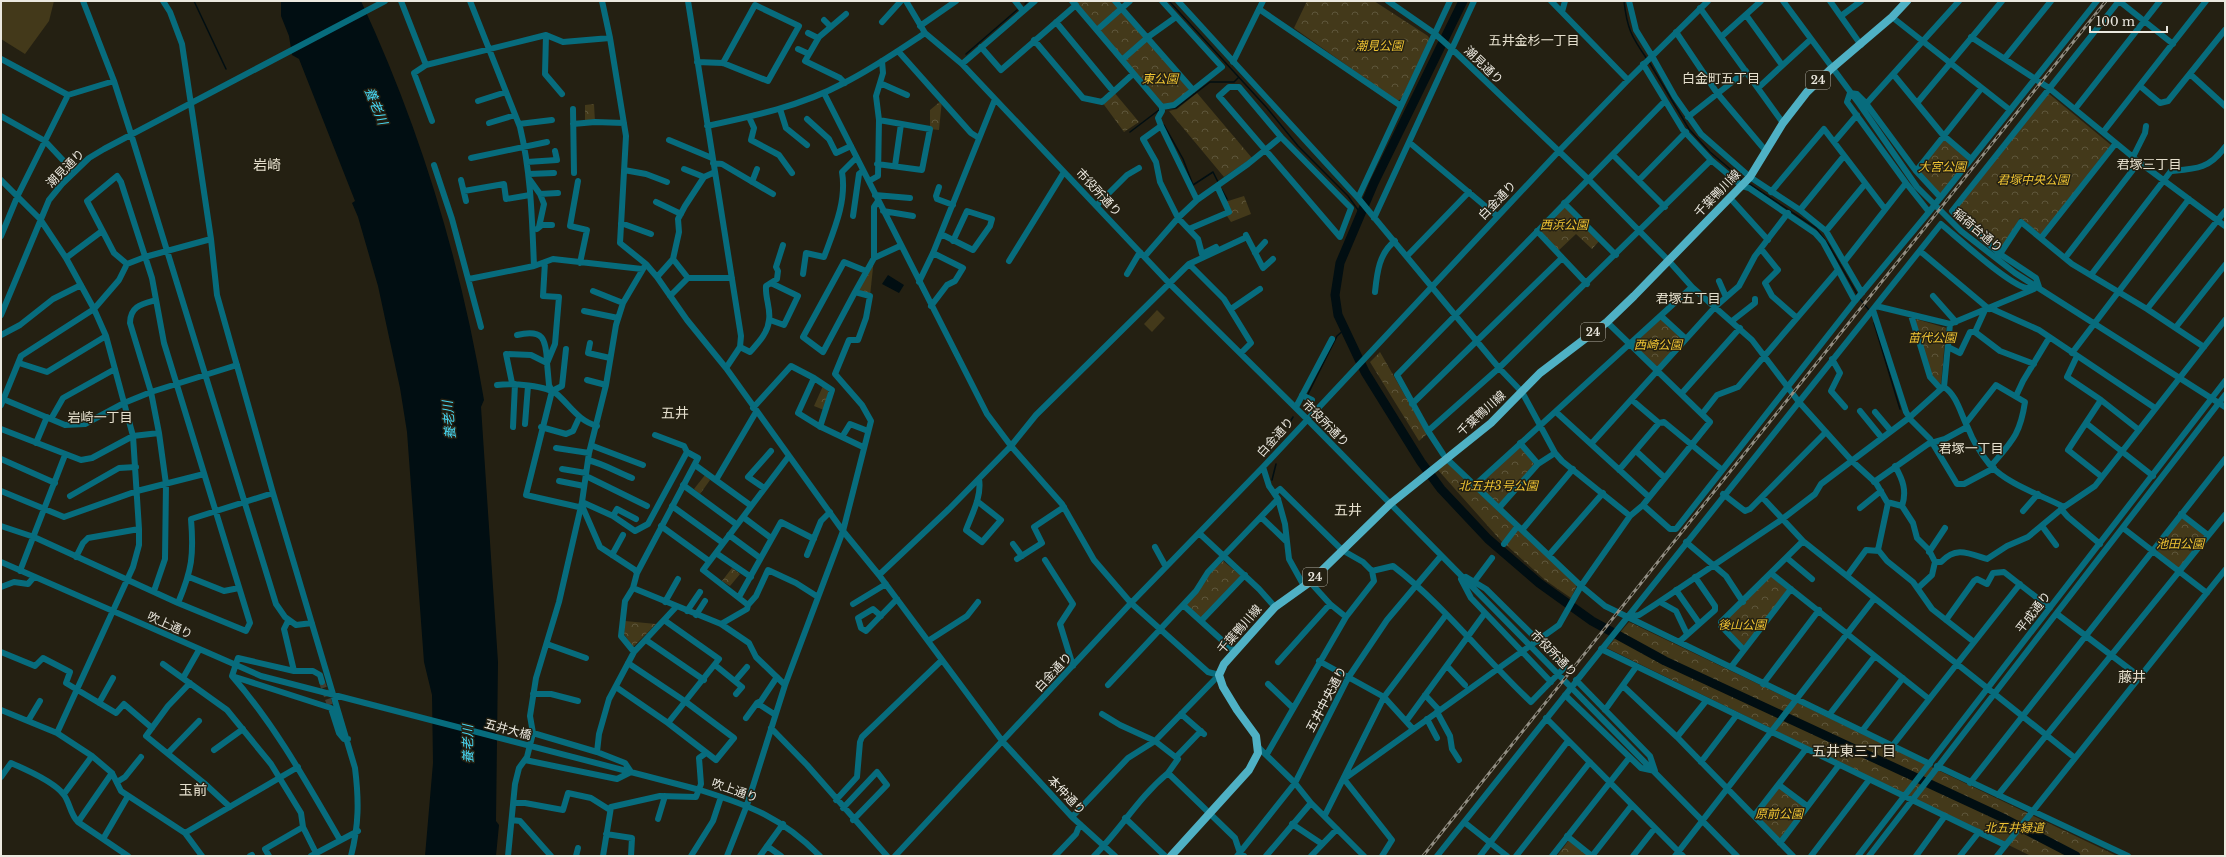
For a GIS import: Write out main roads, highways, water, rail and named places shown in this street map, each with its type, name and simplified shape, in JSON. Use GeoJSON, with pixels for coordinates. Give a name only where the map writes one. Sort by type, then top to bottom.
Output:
{"type":"FeatureCollection","features":[{"type":"Feature","properties":{"kind":"main road","name":"千葉鴨川線"},"geometry":{"type":"LineString","coordinates":[[1171,856],[1249,770],[1254,761],[1258,747],[1256,736],[1236,710],[1223,687],[1219,675],[1224,664],[1275,607],[1307,584],[1390,504],[1436,468],[1445,457],[1491,423],[1559,357],[1607,322],[1750,177],[1783,123],[1807,92],[1831,68],[1862,45],[1907,1]]}},
{"type":"Feature","properties":{"kind":"water","name":"養老川"},"geometry":{"type":"Polygon","coordinates":[[[281,1],[361,1],[402,98],[420,147],[451,247],[475,348],[484,400],[481,407],[498,662],[496,821],[499,825],[496,856],[425,856],[433,763],[432,695],[424,662],[407,432],[400,388],[378,286],[358,217],[352,203],[355,201],[299,59],[292,55],[289,36],[281,16],[281,1]]]}},
{"type":"Feature","properties":{"kind":"water"},"geometry":{"type":"Polygon","coordinates":[[[888,275],[904,285],[899,293],[882,284],[888,275]]]}},
{"type":"Feature","properties":{"kind":"waterway"},"geometry":{"type":"LineString","coordinates":[[194,1],[226,69]]}},
{"type":"Feature","properties":{"kind":"waterway"},"geometry":{"type":"LineString","coordinates":[[1025,4],[1028,1]]}},
{"type":"Feature","properties":{"kind":"waterway"},"geometry":{"type":"LineString","coordinates":[[1169,1],[1267,108],[1298,146],[1348,196],[1361,214]]}},
{"type":"Feature","properties":{"kind":"waterway"},"geometry":{"type":"LineString","coordinates":[[1463,1],[1374,183],[1340,263],[1335,295],[1338,315],[1365,372],[1421,462],[1441,489],[1488,539],[1539,583],[1592,621],[1665,661],[2001,817],[2076,856]]}},
{"type":"Feature","properties":{"kind":"waterway"},"geometry":{"type":"LineString","coordinates":[[1624,1],[1628,25],[1637,44],[1647,59]]}},
{"type":"Feature","properties":{"kind":"waterway"},"geometry":{"type":"LineString","coordinates":[[966,54],[1017,10]]}},
{"type":"Feature","properties":{"kind":"waterway"},"geometry":{"type":"LineString","coordinates":[[1649,62],[1689,129],[1710,152],[1743,180]]}},
{"type":"Feature","properties":{"kind":"waterway"},"geometry":{"type":"LineString","coordinates":[[1170,108],[1176,108],[1210,82],[1234,82],[1238,78]]}},
{"type":"Feature","properties":{"kind":"waterway"},"geometry":{"type":"LineString","coordinates":[[1130,132],[1159,110]]}},
{"type":"Feature","properties":{"kind":"waterway"},"geometry":{"type":"LineString","coordinates":[[1164,125],[1183,159],[1193,185],[1213,172],[1218,182]]}},
{"type":"Feature","properties":{"kind":"waterway"},"geometry":{"type":"LineString","coordinates":[[1748,183],[1816,228],[1830,247],[1857,294]]}},
{"type":"Feature","properties":{"kind":"waterway"},"geometry":{"type":"LineString","coordinates":[[1222,190],[1227,199]]}},
{"type":"Feature","properties":{"kind":"waterway"},"geometry":{"type":"LineString","coordinates":[[1860,299],[1869,310]]}},
{"type":"Feature","properties":{"kind":"waterway"},"geometry":{"type":"LineString","coordinates":[[1874,323],[1900,409]]}},
{"type":"Feature","properties":{"kind":"waterway"},"geometry":{"type":"LineString","coordinates":[[1307,396],[1337,336],[1345,329]]}},
{"type":"Feature","properties":{"kind":"waterway"},"geometry":{"type":"LineString","coordinates":[[1287,427],[1293,417]]}},
{"type":"Feature","properties":{"kind":"waterway"},"geometry":{"type":"LineString","coordinates":[[1272,480],[1276,464]]}},
{"type":"Feature","properties":{"kind":"tunnel"},"geometry":{"type":"LineString","coordinates":[[322,682],[331,708]]}},
{"type":"Feature","properties":{"kind":"railway"},"geometry":{"type":"LineString","coordinates":[[1423,856],[2106,1]]}},
{"type":"Feature","properties":{"kind":"district","name":"五井金杉一丁目"},"geometry":{"type":"Point","coordinates":[1534,40]}},
{"type":"Feature","properties":{"kind":"district","name":"白金町五丁目"},"geometry":{"type":"Point","coordinates":[1721,78]}},
{"type":"Feature","properties":{"kind":"district","name":"君塚三丁目"},"geometry":{"type":"Point","coordinates":[2149,164]}},
{"type":"Feature","properties":{"kind":"district","name":"岩崎"},"geometry":{"type":"Point","coordinates":[267,165]}},
{"type":"Feature","properties":{"kind":"district","name":"君塚五丁目"},"geometry":{"type":"Point","coordinates":[1688,298]}},
{"type":"Feature","properties":{"kind":"district","name":"五井"},"geometry":{"type":"Point","coordinates":[675,413]}},
{"type":"Feature","properties":{"kind":"district","name":"岩崎一丁目"},"geometry":{"type":"Point","coordinates":[100,417]}},
{"type":"Feature","properties":{"kind":"district","name":"君塚一丁目"},"geometry":{"type":"Point","coordinates":[1971,448]}},
{"type":"Feature","properties":{"kind":"district","name":"五井"},"geometry":{"type":"Point","coordinates":[1348,510]}},
{"type":"Feature","properties":{"kind":"district","name":"藤井"},"geometry":{"type":"Point","coordinates":[2132,677]}},
{"type":"Feature","properties":{"kind":"district","name":"五井東三丁目"},"geometry":{"type":"Point","coordinates":[1854,751]}},
{"type":"Feature","properties":{"kind":"district","name":"玉前"},"geometry":{"type":"Point","coordinates":[193,790]}},
{"type":"Feature","properties":{"kind":"park label","name":"潮見公園"},"geometry":{"type":"Point","coordinates":[1379,45]}},
{"type":"Feature","properties":{"kind":"park label","name":"東公園"},"geometry":{"type":"Point","coordinates":[1160,78]}},
{"type":"Feature","properties":{"kind":"park label","name":"大宮公園"},"geometry":{"type":"Point","coordinates":[1942,166]}},
{"type":"Feature","properties":{"kind":"park label","name":"君塚中央公園"},"geometry":{"type":"Point","coordinates":[2033,179]}},
{"type":"Feature","properties":{"kind":"park label","name":"西浜公園"},"geometry":{"type":"Point","coordinates":[1564,224]}},
{"type":"Feature","properties":{"kind":"park label","name":"苗代公園"},"geometry":{"type":"Point","coordinates":[1932,337]}},
{"type":"Feature","properties":{"kind":"park label","name":"西崎公園"},"geometry":{"type":"Point","coordinates":[1658,344]}},
{"type":"Feature","properties":{"kind":"park label","name":"北五井3号公園"},"geometry":{"type":"Point","coordinates":[1498,485]}},
{"type":"Feature","properties":{"kind":"park label","name":"池田公園"},"geometry":{"type":"Point","coordinates":[2180,543]}},
{"type":"Feature","properties":{"kind":"park label","name":"後山公園"},"geometry":{"type":"Point","coordinates":[1742,624]}},
{"type":"Feature","properties":{"kind":"park label","name":"原前公園"},"geometry":{"type":"Point","coordinates":[1779,813]}},
{"type":"Feature","properties":{"kind":"park label","name":"北五井緑道"},"geometry":{"type":"Point","coordinates":[2014,827]}}]}
